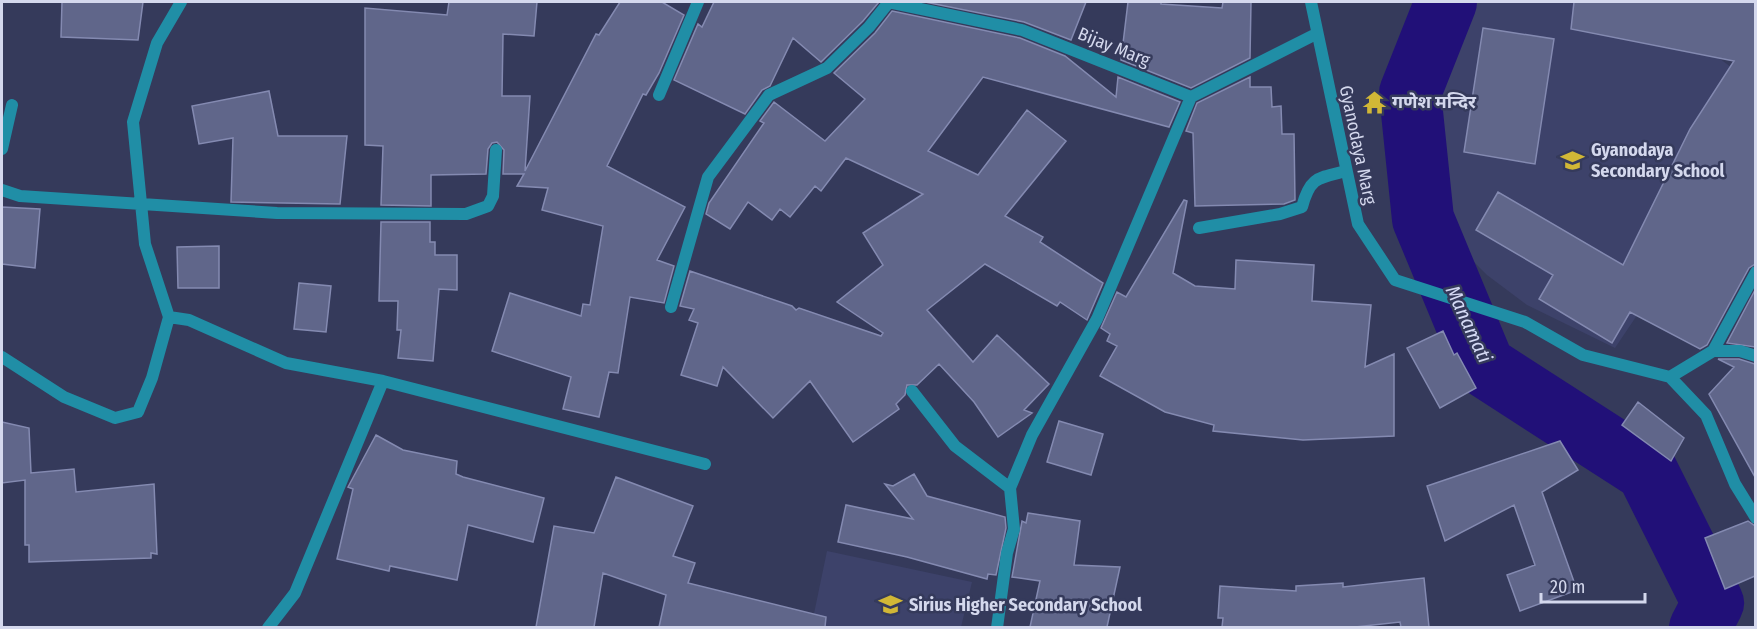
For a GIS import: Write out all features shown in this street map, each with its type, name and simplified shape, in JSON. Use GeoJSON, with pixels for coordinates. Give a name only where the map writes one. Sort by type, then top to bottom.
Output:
{"type":"FeatureCollection","features":[{"type":"Feature","properties":{"kind":"street"},"geometry":{"type":"LineString","coordinates":[[2,357],[64,397],[115,418],[138,412],[152,378],[169,317],[146,244],[139,204],[133,122],[157,43],[180,2]]}},
{"type":"Feature","properties":{"kind":"street"},"geometry":{"type":"LineString","coordinates":[[659,95],[698,2]]}},
{"type":"Feature","properties":{"kind":"street"},"geometry":{"type":"LineString","coordinates":[[671,307],[708,177],[769,94],[827,68],[869,27],[888,2]]}},
{"type":"Feature","properties":{"kind":"street","name":"Bijay Marg"},"geometry":{"type":"LineString","coordinates":[[888,2],[1022,30],[1191,97]]}},
{"type":"Feature","properties":{"kind":"street","name":"Gyanodaya Marg"},"geometry":{"type":"LineString","coordinates":[[1311,2],[1358,224],[1395,280],[1525,322],[1583,355],[1670,377]]}},
{"type":"Feature","properties":{"kind":"street"},"geometry":{"type":"LineString","coordinates":[[997,627],[1007,553],[1014,529],[1010,488],[1032,435],[1097,319],[1191,97],[1316,34]]}},
{"type":"Feature","properties":{"kind":"street"},"geometry":{"type":"LineString","coordinates":[[2,149],[12,105]]}},
{"type":"Feature","properties":{"kind":"street"},"geometry":{"type":"LineString","coordinates":[[2,190],[20,196],[277,213],[466,214],[488,206],[493,196],[496,150]]}},
{"type":"Feature","properties":{"kind":"street"},"geometry":{"type":"LineString","coordinates":[[1199,228],[1280,214],[1302,207],[1307,190],[1315,179],[1346,171]]}},
{"type":"Feature","properties":{"kind":"street"},"geometry":{"type":"LineString","coordinates":[[1755,272],[1713,351],[1670,377],[1706,415],[1734,484],[1755,518]]}},
{"type":"Feature","properties":{"kind":"street"},"geometry":{"type":"LineString","coordinates":[[169,317],[189,320],[286,363],[383,381],[705,464]]}},
{"type":"Feature","properties":{"kind":"street"},"geometry":{"type":"LineString","coordinates":[[1713,351],[1740,351],[1755,356]]}},
{"type":"Feature","properties":{"kind":"street"},"geometry":{"type":"LineString","coordinates":[[268,627],[295,593],[383,381]]}},
{"type":"Feature","properties":{"kind":"street"},"geometry":{"type":"LineString","coordinates":[[912,391],[955,446],[1010,488]]}},
{"type":"Feature","properties":{"kind":"shaded area","name":"Gyanodaya Secondary School"},"geometry":{"type":"Polygon","coordinates":[[[1463,2],[1728,2],[1716,56],[1750,81],[1658,284],[1615,348],[1527,305],[1487,275],[1447,235],[1430,179],[1423,140],[1423,89],[1447,9],[1463,2]]]}},
{"type":"Feature","properties":{"kind":"shaded area","name":"Sirius Higher Secondary School"},"geometry":{"type":"Polygon","coordinates":[[[827,551],[972,582],[961,627],[811,628],[827,551]]]}},
{"type":"Feature","properties":{"kind":"building"},"geometry":{"type":"Polygon","coordinates":[[[62,2],[143,2],[138,40],[61,37],[62,2]]]}},
{"type":"Feature","properties":{"kind":"building"},"geometry":{"type":"Polygon","coordinates":[[[449,2],[537,2],[534,36],[503,34],[502,96],[530,96],[525,171],[596,34],[599,35],[620,2],[662,2],[684,15],[659,73],[646,95],[643,94],[607,166],[685,207],[657,260],[674,266],[664,303],[630,297],[618,373],[609,372],[599,417],[563,409],[571,377],[492,351],[510,293],[581,316],[583,304],[590,305],[603,226],[542,210],[548,188],[517,186],[524,174],[503,174],[504,150],[497,142],[492,143],[488,149],[486,174],[431,175],[431,206],[381,205],[383,146],[365,145],[365,8],[447,15],[449,2]]]}},
{"type":"Feature","properties":{"kind":"building"},"geometry":{"type":"Polygon","coordinates":[[[714,2],[879,2],[821,62],[793,38],[770,86],[762,90],[745,114],[674,80],[698,24],[702,27],[714,2]]]}},
{"type":"Feature","properties":{"kind":"building"},"geometry":{"type":"Polygon","coordinates":[[[925,2],[1086,2],[1071,40],[1024,22],[925,2]]]}},
{"type":"Feature","properties":{"kind":"building"},"geometry":{"type":"Polygon","coordinates":[[[1128,2],[1161,2],[1161,4],[1222,8],[1223,2],[1251,2],[1250,58],[1191,88],[1121,60],[1128,2]]]}},
{"type":"Feature","properties":{"kind":"building"},"geometry":{"type":"Polygon","coordinates":[[[1574,2],[1755,2],[1755,264],[1749,268],[1707,345],[1700,349],[1630,312],[1612,343],[1539,299],[1553,275],[1476,230],[1498,192],[1623,265],[1690,129],[1734,61],[1571,29],[1574,2]]]}},
{"type":"Feature","properties":{"kind":"building"},"geometry":{"type":"Polygon","coordinates":[[[892,11],[1020,38],[1065,56],[1116,97],[1118,77],[1180,102],[1169,127],[983,77],[928,151],[978,175],[1027,110],[1066,141],[1005,216],[1043,237],[1040,242],[1103,283],[1087,320],[1060,302],[1057,306],[985,264],[927,310],[973,362],[997,335],[1049,384],[1024,410],[1032,413],[998,437],[974,402],[939,364],[917,385],[907,385],[905,395],[896,404],[899,409],[853,442],[810,381],[773,418],[723,367],[717,386],[681,375],[698,323],[689,320],[694,309],[680,306],[690,271],[792,306],[796,310],[799,308],[881,336],[883,333],[837,302],[883,265],[863,233],[923,194],[846,158],[821,191],[815,186],[790,217],[780,209],[772,220],[748,202],[730,229],[706,214],[709,203],[764,123],[760,121],[774,102],[825,141],[865,99],[834,73],[875,33],[892,11]]]}},
{"type":"Feature","properties":{"kind":"building"},"geometry":{"type":"Polygon","coordinates":[[[1483,28],[1554,39],[1535,164],[1464,152],[1483,28]]]}},
{"type":"Feature","properties":{"kind":"building"},"geometry":{"type":"Polygon","coordinates":[[[1250,77],[1250,87],[1271,87],[1272,107],[1281,106],[1282,134],[1294,134],[1295,200],[1284,204],[1195,206],[1193,133],[1186,131],[1197,103],[1250,77]]]}},
{"type":"Feature","properties":{"kind":"building"},"geometry":{"type":"Polygon","coordinates":[[[269,91],[278,136],[347,136],[340,204],[231,202],[233,138],[199,144],[192,106],[269,91]]]}},
{"type":"Feature","properties":{"kind":"building"},"geometry":{"type":"Polygon","coordinates":[[[1184,200],[1187,201],[1173,273],[1195,286],[1235,289],[1236,260],[1314,265],[1312,301],[1371,305],[1365,367],[1394,354],[1394,436],[1303,440],[1213,431],[1214,425],[1165,412],[1100,376],[1117,346],[1107,341],[1110,334],[1101,328],[1117,292],[1126,297],[1184,200]]]}},
{"type":"Feature","properties":{"kind":"building"},"geometry":{"type":"Polygon","coordinates":[[[2,207],[40,209],[35,268],[2,264],[2,207]]]}},
{"type":"Feature","properties":{"kind":"building"},"geometry":{"type":"Polygon","coordinates":[[[381,222],[430,222],[430,242],[435,242],[435,255],[457,255],[457,290],[439,289],[433,361],[398,358],[401,330],[397,330],[398,301],[379,301],[381,222]]]}},
{"type":"Feature","properties":{"kind":"building"},"geometry":{"type":"Polygon","coordinates":[[[219,246],[219,288],[178,288],[177,247],[219,246]]]}},
{"type":"Feature","properties":{"kind":"building"},"geometry":{"type":"Polygon","coordinates":[[[299,283],[331,286],[326,332],[294,329],[299,283]]]}},
{"type":"Feature","properties":{"kind":"building"},"geometry":{"type":"Polygon","coordinates":[[[1755,290],[1755,347],[1727,343],[1755,290]]]}},
{"type":"Feature","properties":{"kind":"building"},"geometry":{"type":"Polygon","coordinates":[[[1443,331],[1454,355],[1457,353],[1476,388],[1440,408],[1407,348],[1443,331]]]}},
{"type":"Feature","properties":{"kind":"building"},"geometry":{"type":"Polygon","coordinates":[[[1718,359],[1739,359],[1755,364],[1755,477],[1709,394],[1734,367],[1718,359]]]}},
{"type":"Feature","properties":{"kind":"building"},"geometry":{"type":"Polygon","coordinates":[[[1638,402],[1684,438],[1671,461],[1622,425],[1638,402]]]}},
{"type":"Feature","properties":{"kind":"building"},"geometry":{"type":"Polygon","coordinates":[[[1059,421],[1103,434],[1091,475],[1047,462],[1059,421]]]}},
{"type":"Feature","properties":{"kind":"building"},"geometry":{"type":"Polygon","coordinates":[[[2,422],[29,428],[31,473],[74,469],[76,492],[154,484],[157,554],[151,553],[151,558],[29,562],[29,545],[25,545],[25,480],[2,483],[2,422]]]}},
{"type":"Feature","properties":{"kind":"building"},"geometry":{"type":"Polygon","coordinates":[[[376,435],[403,450],[457,461],[456,474],[463,477],[544,498],[533,542],[468,525],[457,580],[390,566],[389,571],[337,559],[353,489],[348,487],[376,435]]]}},
{"type":"Feature","properties":{"kind":"building"},"geometry":{"type":"Polygon","coordinates":[[[1560,441],[1578,470],[1542,492],[1577,590],[1520,611],[1507,575],[1535,565],[1514,505],[1445,541],[1427,486],[1560,441]]]}},
{"type":"Feature","properties":{"kind":"building"},"geometry":{"type":"Polygon","coordinates":[[[914,474],[927,496],[1005,517],[1006,528],[996,575],[988,574],[987,579],[907,557],[838,542],[846,505],[913,519],[885,484],[893,486],[914,474]]]}},
{"type":"Feature","properties":{"kind":"building"},"geometry":{"type":"Polygon","coordinates":[[[616,477],[693,506],[673,556],[695,563],[688,583],[826,617],[825,627],[659,627],[666,595],[603,573],[594,627],[536,627],[554,526],[594,533],[616,477]]]}},
{"type":"Feature","properties":{"kind":"building"},"geometry":{"type":"Polygon","coordinates":[[[1028,513],[1080,521],[1074,565],[1120,567],[1107,627],[1030,627],[1040,581],[1012,577],[1022,521],[1026,523],[1028,513]]]}},
{"type":"Feature","properties":{"kind":"building"},"geometry":{"type":"Polygon","coordinates":[[[1748,521],[1755,526],[1755,576],[1725,589],[1705,538],[1748,521]]]}},
{"type":"Feature","properties":{"kind":"building"},"geometry":{"type":"Polygon","coordinates":[[[1424,578],[1429,627],[1401,627],[1400,622],[1355,627],[1222,627],[1223,618],[1218,618],[1220,586],[1296,591],[1296,586],[1343,583],[1343,587],[1424,578]]]}},
{"type":"Feature","properties":{"kind":"waterway","name":"Manamati"},"geometry":{"type":"LineString","coordinates":[[1446,2],[1410,93],[1423,219],[1484,366],[1647,471],[1713,603],[1700,628]]}},
{"type":"Feature","properties":{"kind":"place","name":"गणेश मन्दिर"},"geometry":{"type":"Point","coordinates":[1374,102]}},
{"type":"Feature","properties":{"kind":"place","name":"Gyanodaya Secondary School"},"geometry":{"type":"Point","coordinates":[1573,160]}},
{"type":"Feature","properties":{"kind":"place","name":"Sirius Higher Secondary School"},"geometry":{"type":"Point","coordinates":[891,605]}}]}
